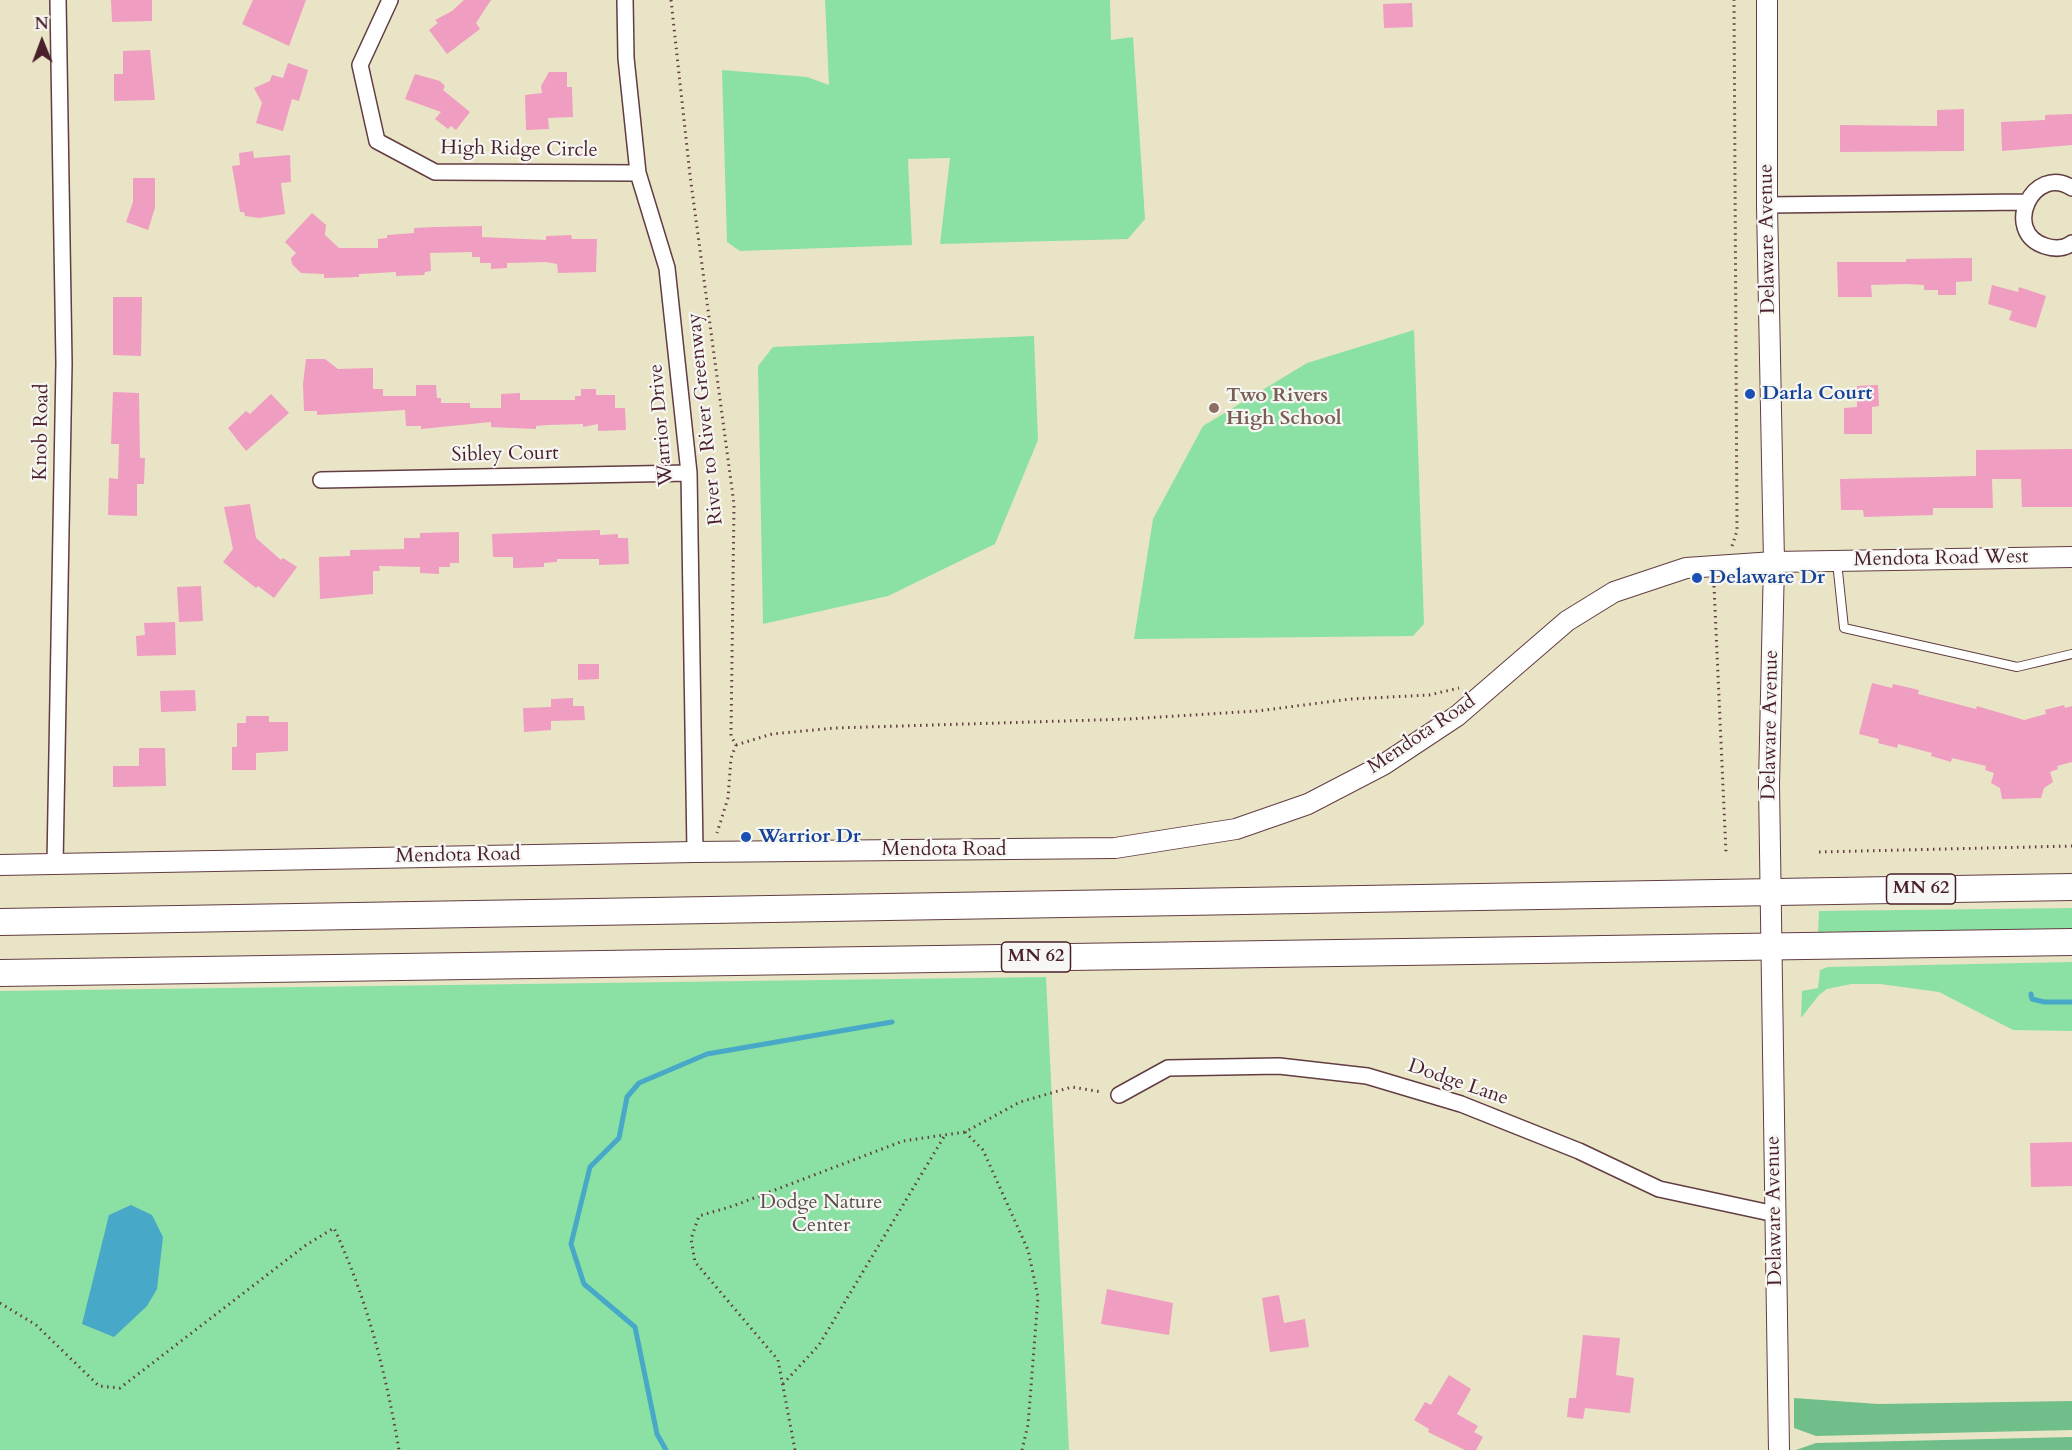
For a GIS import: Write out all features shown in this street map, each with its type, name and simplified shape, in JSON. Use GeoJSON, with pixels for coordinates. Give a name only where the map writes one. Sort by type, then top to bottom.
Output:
{"type":"FeatureCollection","features":[{"type":"Feature","properties":{"kind":"highway","name":"MN 62"},"geometry":{"type":"LineString","coordinates":[[0,922],[2072,887]]}},
{"type":"Feature","properties":{"kind":"highway","name":"MN 62"},"geometry":{"type":"LineString","coordinates":[[0,973],[2072,942]]}},
{"type":"Feature","properties":{"kind":"street","name":"Knob Road"},"geometry":{"type":"LineString","coordinates":[[55,864],[64,363],[58,0]]}},
{"type":"Feature","properties":{"kind":"street","name":"High Ridge Circle"},"geometry":{"type":"LineString","coordinates":[[390,0],[360,65],[377,141],[435,172],[638,173]]}},
{"type":"Feature","properties":{"kind":"street","name":"Warrior Drive"},"geometry":{"type":"LineString","coordinates":[[625,0],[626,58],[638,173],[666,268],[689,472],[695,852]]}},
{"type":"Feature","properties":{"kind":"street","name":"Delaware Avenue"},"geometry":{"type":"LineString","coordinates":[[1767,0],[1767,205],[1774,562],[1769,784],[1779,1450]]}},
{"type":"Feature","properties":{"kind":"street"},"geometry":{"type":"LineString","coordinates":[[2072,188],[2056,183],[2043,185],[2025,202],[2024,221],[2031,238],[2042,246],[2055,248],[2072,243]]}},
{"type":"Feature","properties":{"kind":"street"},"geometry":{"type":"LineString","coordinates":[[1767,205],[2025,202]]}},
{"type":"Feature","properties":{"kind":"street","name":"Sibley Court"},"geometry":{"type":"LineString","coordinates":[[321,480],[689,472]]}},
{"type":"Feature","properties":{"kind":"street","name":"Mendota Road West"},"geometry":{"type":"LineString","coordinates":[[1774,562],[2072,557]]}},
{"type":"Feature","properties":{"kind":"street","name":"Mendota Road"},"geometry":{"type":"LineString","coordinates":[[0,865],[695,852],[1115,848],[1236,830],[1308,804],[1383,765],[1457,716],[1567,621],[1614,592],[1686,568],[1774,562]]}},
{"type":"Feature","properties":{"kind":"street","name":"Dodge Lane"},"geometry":{"type":"LineString","coordinates":[[1119,1095],[1168,1068],[1280,1066],[1367,1076],[1461,1104],[1579,1151],[1659,1188],[1775,1214]]}},
{"type":"Feature","properties":{"kind":"lane"},"geometry":{"type":"LineString","coordinates":[[1837,561],[1844,628],[2017,667],[2072,654]]}},
{"type":"Feature","properties":{"kind":"path","name":"River to River Greenway"},"geometry":{"type":"LineString","coordinates":[[671,0],[689,164],[734,504],[731,736],[736,745],[731,758],[728,798],[717,833]]}},
{"type":"Feature","properties":{"kind":"path"},"geometry":{"type":"LineString","coordinates":[[1722,549],[1731,547],[1737,531],[1734,0]]}},
{"type":"Feature","properties":{"kind":"path"},"geometry":{"type":"LineString","coordinates":[[1714,586],[1726,853]]}},
{"type":"Feature","properties":{"kind":"path"},"geometry":{"type":"LineString","coordinates":[[736,745],[772,734],[835,728],[1129,719],[1245,712],[1351,699],[1429,694],[1462,687]]}},
{"type":"Feature","properties":{"kind":"path"},"geometry":{"type":"LineString","coordinates":[[1819,852],[2072,846]]}},
{"type":"Feature","properties":{"kind":"path"},"geometry":{"type":"LineString","coordinates":[[795,1450],[778,1360],[695,1262],[691,1239],[699,1216],[733,1206],[903,1141],[965,1132],[1020,1102],[1072,1087],[1119,1095]]}},
{"type":"Feature","properties":{"kind":"path"},"geometry":{"type":"LineString","coordinates":[[965,1132],[983,1150],[1028,1250],[1038,1297],[1028,1425],[1022,1450]]}},
{"type":"Feature","properties":{"kind":"path"},"geometry":{"type":"LineString","coordinates":[[783,1385],[819,1345],[945,1135]]}},
{"type":"Feature","properties":{"kind":"path"},"geometry":{"type":"LineString","coordinates":[[0,1303],[36,1325],[99,1386],[120,1388],[306,1245],[334,1228],[370,1320],[387,1379],[399,1450]]}},
{"type":"Feature","properties":{"kind":"green space"},"geometry":{"type":"Polygon","coordinates":[[[825,0],[1110,0],[1111,40],[1133,37],[1145,219],[1128,239],[940,244],[950,158],[908,159],[912,245],[740,251],[727,242],[722,70],[807,77],[829,85],[825,0]]]}},
{"type":"Feature","properties":{"kind":"green space"},"geometry":{"type":"Polygon","coordinates":[[[1414,330],[1424,624],[1413,636],[1134,639],[1153,519],[1203,426],[1307,363],[1414,330]]]}},
{"type":"Feature","properties":{"kind":"green space"},"geometry":{"type":"Polygon","coordinates":[[[1034,336],[1038,440],[995,544],[888,596],[763,624],[758,366],[773,347],[1034,336]]]}},
{"type":"Feature","properties":{"kind":"green space"},"geometry":{"type":"Polygon","coordinates":[[[2072,908],[2072,929],[1818,932],[1819,911],[2072,908]]]}},
{"type":"Feature","properties":{"kind":"green space"},"geometry":{"type":"Polygon","coordinates":[[[2072,962],[2072,1031],[2013,1030],[1939,992],[1880,984],[1851,984],[1827,989],[1819,995],[1801,1018],[1802,991],[1818,988],[1820,970],[1828,967],[2072,962]]]}},
{"type":"Feature","properties":{"kind":"green space","name":"Dodge Nature Center"},"geometry":{"type":"Polygon","coordinates":[[[1046,977],[1069,1450],[0,1450],[0,991],[1046,977]]]}},
{"type":"Feature","properties":{"kind":"green space"},"geometry":{"type":"Polygon","coordinates":[[[1794,1398],[1878,1404],[2072,1401],[2072,1430],[1816,1436],[1794,1428],[1794,1398]]]}},
{"type":"Feature","properties":{"kind":"green space"},"geometry":{"type":"Polygon","coordinates":[[[2072,1437],[2072,1450],[1796,1450],[1816,1443],[2072,1437]]]}},
{"type":"Feature","properties":{"kind":"water"},"geometry":{"type":"Polygon","coordinates":[[[131,1205],[152,1215],[163,1237],[157,1289],[147,1306],[114,1337],[82,1324],[109,1215],[131,1205]]]}},
{"type":"Feature","properties":{"kind":"building"},"geometry":{"type":"Polygon","coordinates":[[[111,0],[152,0],[152,21],[112,22],[111,0]]]}},
{"type":"Feature","properties":{"kind":"building"},"geometry":{"type":"Polygon","coordinates":[[[253,0],[306,0],[289,46],[242,24],[253,0]]]}},
{"type":"Feature","properties":{"kind":"building"},"geometry":{"type":"Polygon","coordinates":[[[464,0],[491,0],[476,23],[480,29],[447,54],[429,30],[438,23],[435,20],[452,11],[464,0]]]}},
{"type":"Feature","properties":{"kind":"building"},"geometry":{"type":"Polygon","coordinates":[[[1412,3],[1413,27],[1384,28],[1383,4],[1412,3]]]}},
{"type":"Feature","properties":{"kind":"building"},"geometry":{"type":"Polygon","coordinates":[[[150,50],[155,100],[114,101],[114,74],[123,74],[123,51],[150,50]]]}},
{"type":"Feature","properties":{"kind":"building"},"geometry":{"type":"Polygon","coordinates":[[[288,63],[308,70],[299,101],[292,99],[283,131],[256,123],[262,103],[254,88],[270,81],[272,75],[283,78],[288,63]]]}},
{"type":"Feature","properties":{"kind":"building"},"geometry":{"type":"Polygon","coordinates":[[[549,72],[567,72],[567,87],[572,87],[573,117],[548,118],[549,129],[526,130],[525,95],[542,93],[541,86],[549,72]]]}},
{"type":"Feature","properties":{"kind":"building"},"geometry":{"type":"Polygon","coordinates":[[[415,74],[440,81],[445,86],[443,90],[470,112],[456,130],[451,126],[448,129],[435,119],[441,112],[405,99],[415,74]]]}},
{"type":"Feature","properties":{"kind":"building"},"geometry":{"type":"Polygon","coordinates":[[[1964,109],[1964,151],[1840,152],[1840,125],[1937,126],[1937,110],[1964,109]]]}},
{"type":"Feature","properties":{"kind":"building"},"geometry":{"type":"Polygon","coordinates":[[[2072,114],[2072,145],[2002,151],[2001,122],[2045,120],[2045,115],[2072,114]]]}},
{"type":"Feature","properties":{"kind":"building"},"geometry":{"type":"Polygon","coordinates":[[[253,151],[254,158],[290,155],[291,182],[281,183],[285,214],[259,218],[245,216],[244,212],[240,212],[232,166],[240,165],[239,153],[253,151]]]}},
{"type":"Feature","properties":{"kind":"building"},"geometry":{"type":"Polygon","coordinates":[[[133,178],[155,178],[155,208],[148,230],[126,222],[133,202],[133,178]]]}},
{"type":"Feature","properties":{"kind":"building"},"geometry":{"type":"Polygon","coordinates":[[[312,213],[326,225],[325,235],[339,248],[378,248],[378,239],[387,238],[387,235],[414,233],[414,228],[434,227],[482,226],[482,237],[546,240],[546,236],[571,235],[572,239],[597,239],[596,272],[558,273],[557,264],[546,262],[507,263],[507,268],[491,269],[491,263],[480,263],[480,257],[472,257],[472,252],[430,253],[431,271],[425,272],[424,275],[396,276],[396,272],[359,274],[359,277],[324,278],[324,274],[301,273],[292,264],[291,258],[296,253],[285,242],[312,213]]]}},
{"type":"Feature","properties":{"kind":"building"},"geometry":{"type":"Polygon","coordinates":[[[1972,258],[1972,281],[1956,282],[1956,295],[1938,295],[1938,290],[1924,290],[1924,285],[1907,284],[1871,285],[1872,297],[1838,297],[1837,262],[1906,262],[1906,259],[1972,258]]]}},
{"type":"Feature","properties":{"kind":"building"},"geometry":{"type":"Polygon","coordinates":[[[1992,285],[2018,292],[2019,287],[2046,296],[2036,328],[2009,320],[2012,311],[1988,304],[1992,285]]]}},
{"type":"Feature","properties":{"kind":"building"},"geometry":{"type":"Polygon","coordinates":[[[113,297],[142,297],[141,356],[113,355],[113,297]]]}},
{"type":"Feature","properties":{"kind":"building"},"geometry":{"type":"Polygon","coordinates":[[[306,359],[325,359],[338,369],[373,368],[373,389],[383,389],[383,396],[416,396],[416,385],[436,385],[437,398],[441,398],[441,403],[470,403],[470,408],[501,408],[501,394],[520,393],[520,400],[575,400],[575,396],[581,396],[581,389],[596,389],[596,395],[615,395],[615,408],[625,408],[626,430],[598,431],[598,424],[583,427],[583,424],[548,425],[536,426],[536,429],[491,427],[491,422],[421,429],[421,426],[406,426],[405,410],[317,415],[317,411],[304,411],[303,384],[306,359]]]}},
{"type":"Feature","properties":{"kind":"building"},"geometry":{"type":"Polygon","coordinates":[[[1878,385],[1879,406],[1872,407],[1872,434],[1844,434],[1844,408],[1857,407],[1857,386],[1878,385]]]}},
{"type":"Feature","properties":{"kind":"building"},"geometry":{"type":"Polygon","coordinates":[[[113,392],[139,393],[140,458],[145,458],[144,484],[137,484],[137,516],[108,515],[109,478],[118,479],[119,444],[111,444],[113,392]]]}},
{"type":"Feature","properties":{"kind":"building"},"geometry":{"type":"Polygon","coordinates":[[[271,394],[289,413],[246,451],[228,428],[246,411],[250,414],[271,394]]]}},
{"type":"Feature","properties":{"kind":"building"},"geometry":{"type":"Polygon","coordinates":[[[2072,449],[2072,507],[2022,507],[2021,479],[1992,479],[1993,508],[1933,508],[1933,515],[1864,517],[1863,510],[1841,510],[1840,479],[1976,476],[1976,450],[2072,449]]]}},
{"type":"Feature","properties":{"kind":"building"},"geometry":{"type":"Polygon","coordinates":[[[250,504],[256,538],[281,560],[283,558],[297,567],[274,598],[258,586],[256,588],[223,562],[233,549],[224,507],[250,504]]]}},
{"type":"Feature","properties":{"kind":"building"},"geometry":{"type":"Polygon","coordinates":[[[600,530],[600,535],[618,534],[618,538],[628,538],[629,564],[599,565],[599,559],[557,559],[557,562],[544,563],[544,567],[513,568],[513,557],[493,557],[492,534],[600,530]]]}},
{"type":"Feature","properties":{"kind":"building"},"geometry":{"type":"Polygon","coordinates":[[[459,532],[459,563],[450,563],[450,567],[439,567],[439,574],[420,573],[420,567],[379,566],[380,571],[373,571],[373,594],[320,599],[319,557],[350,556],[350,550],[404,549],[404,538],[420,538],[420,533],[459,532]]]}},
{"type":"Feature","properties":{"kind":"building"},"geometry":{"type":"Polygon","coordinates":[[[201,586],[203,621],[179,622],[177,587],[201,586]]]}},
{"type":"Feature","properties":{"kind":"building"},"geometry":{"type":"Polygon","coordinates":[[[175,622],[176,655],[137,656],[136,636],[145,635],[144,623],[175,622]]]}},
{"type":"Feature","properties":{"kind":"building"},"geometry":{"type":"Polygon","coordinates":[[[578,664],[599,664],[599,679],[578,680],[578,664]]]}},
{"type":"Feature","properties":{"kind":"building"},"geometry":{"type":"Polygon","coordinates":[[[1872,683],[1892,688],[1893,684],[1919,690],[1918,694],[1976,709],[1977,706],[2024,720],[2046,714],[2045,710],[2064,705],[2065,708],[2072,706],[2072,762],[2057,766],[2058,769],[2050,772],[2053,782],[2044,788],[2041,798],[2002,799],[2000,788],[1991,783],[1994,773],[1985,770],[1986,766],[1952,758],[1951,762],[1931,756],[1932,753],[1898,744],[1897,748],[1878,743],[1879,739],[1859,734],[1872,683]]]}},
{"type":"Feature","properties":{"kind":"building"},"geometry":{"type":"Polygon","coordinates":[[[195,690],[196,711],[161,712],[160,691],[195,690]]]}},
{"type":"Feature","properties":{"kind":"building"},"geometry":{"type":"Polygon","coordinates":[[[573,698],[573,706],[584,706],[585,720],[551,721],[551,730],[524,732],[523,708],[551,707],[551,699],[573,698]]]}},
{"type":"Feature","properties":{"kind":"building"},"geometry":{"type":"Polygon","coordinates":[[[246,716],[269,716],[269,722],[288,722],[288,751],[256,753],[256,770],[232,770],[232,747],[237,747],[237,723],[246,723],[246,716]]]}},
{"type":"Feature","properties":{"kind":"building"},"geometry":{"type":"Polygon","coordinates":[[[139,748],[165,748],[166,786],[113,787],[113,766],[139,766],[139,748]]]}},
{"type":"Feature","properties":{"kind":"building"},"geometry":{"type":"Polygon","coordinates":[[[2072,1142],[2072,1186],[2031,1187],[2030,1143],[2072,1142]]]}},
{"type":"Feature","properties":{"kind":"building"},"geometry":{"type":"Polygon","coordinates":[[[1107,1289],[1173,1303],[1169,1335],[1101,1324],[1107,1289]]]}},
{"type":"Feature","properties":{"kind":"building"},"geometry":{"type":"Polygon","coordinates":[[[1279,1295],[1284,1323],[1305,1319],[1309,1347],[1270,1352],[1262,1298],[1279,1295]]]}},
{"type":"Feature","properties":{"kind":"building"},"geometry":{"type":"Polygon","coordinates":[[[1583,1335],[1620,1338],[1616,1375],[1634,1378],[1630,1413],[1585,1408],[1583,1419],[1567,1417],[1569,1398],[1576,1398],[1583,1335]]]}},
{"type":"Feature","properties":{"kind":"building"},"geometry":{"type":"Polygon","coordinates":[[[1449,1375],[1471,1389],[1457,1414],[1478,1426],[1474,1432],[1483,1437],[1476,1450],[1465,1450],[1428,1432],[1429,1429],[1414,1420],[1425,1402],[1431,1405],[1449,1375]]]}},
{"type":"Feature","properties":{"kind":"waterway"},"geometry":{"type":"LineString","coordinates":[[2031,994],[2032,999],[2044,1002],[2072,1002]]}},
{"type":"Feature","properties":{"kind":"waterway"},"geometry":{"type":"LineString","coordinates":[[666,1450],[657,1434],[635,1327],[584,1284],[571,1244],[590,1167],[619,1138],[627,1097],[639,1083],[707,1054],[892,1022]]}},
{"type":"Feature","properties":{"kind":"place","name":"Darla Court"},"geometry":{"type":"Point","coordinates":[1750,394]}},
{"type":"Feature","properties":{"kind":"place","name":"Two Rivers High School"},"geometry":{"type":"Point","coordinates":[1214,408]}},
{"type":"Feature","properties":{"kind":"place","name":"Delaware Dr"},"geometry":{"type":"Point","coordinates":[1697,578]}},
{"type":"Feature","properties":{"kind":"place","name":"Warrior Dr"},"geometry":{"type":"Point","coordinates":[746,837]}}]}
